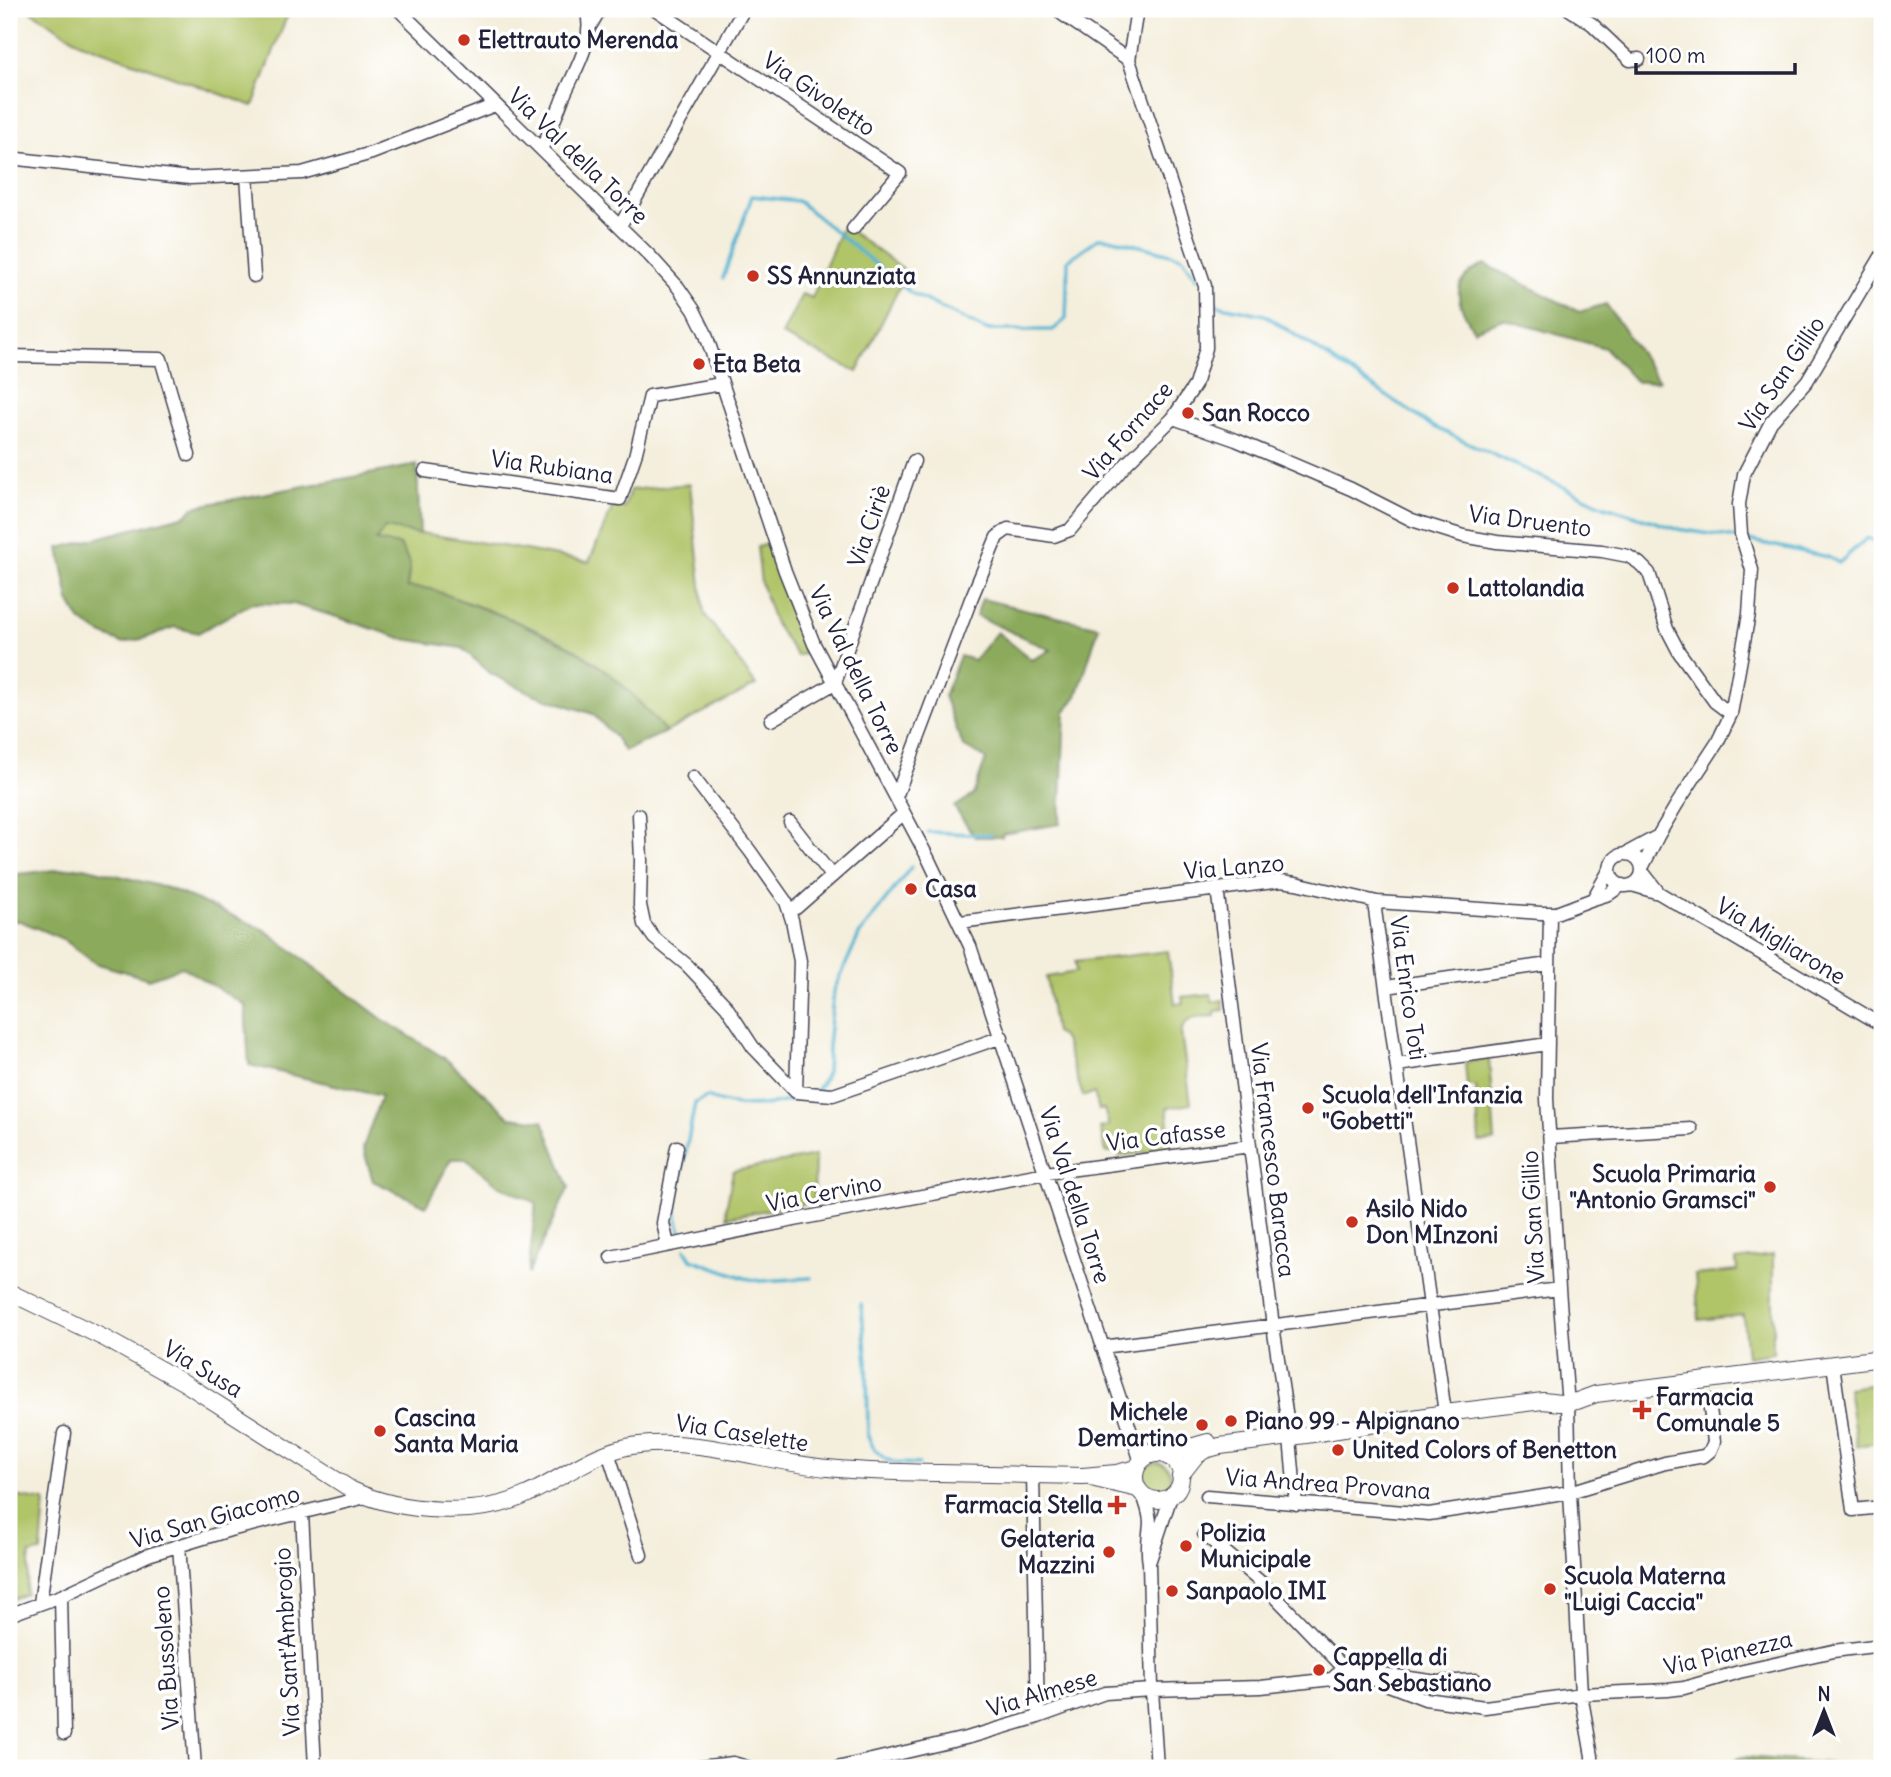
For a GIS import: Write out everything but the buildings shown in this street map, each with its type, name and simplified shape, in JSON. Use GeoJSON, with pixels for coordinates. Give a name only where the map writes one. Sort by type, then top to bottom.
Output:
{"type":"FeatureCollection","features":[{"type":"Feature","properties":{"kind":"main road","name":"Via Susa"},"geometry":{"type":"LineString","coordinates":[[9,1292],[106,1339],[183,1382],[366,1497]]}},
{"type":"Feature","properties":{"kind":"main road"},"geometry":{"type":"LineString","coordinates":[[1180,1476],[1175,1462],[1150,1460],[1135,1475],[1140,1492],[1156,1500],[1171,1496],[1176,1491],[1180,1476],[1195,1457],[1205,1450],[1220,1446],[1289,1434],[1543,1401],[1559,1394],[1568,1397],[1577,1392],[1596,1394],[1882,1358]]}},
{"type":"Feature","properties":{"kind":"main road","name":"Via Caselette"},"geometry":{"type":"LineString","coordinates":[[366,1497],[418,1507],[486,1507],[502,1504],[528,1494],[608,1452],[637,1445],[675,1443],[828,1468],[1083,1476],[1116,1473],[1201,1443],[1289,1434]]}},
{"type":"Feature","properties":{"kind":"main road","name":"Via Caselette"},"geometry":{"type":"LineString","coordinates":[[1083,1476],[1140,1492]]}},
{"type":"Feature","properties":{"kind":"street","name":"Via Val della Torre"},"geometry":{"type":"LineString","coordinates":[[398,9],[620,226],[678,287],[694,310],[705,332],[785,570],[814,643],[904,813],[970,946],[1102,1347],[1135,1441],[1150,1460]]}},
{"type":"Feature","properties":{"kind":"street"},"geometry":{"type":"LineString","coordinates":[[541,149],[553,128],[581,58],[589,23],[586,9]]}},
{"type":"Feature","properties":{"kind":"street"},"geometry":{"type":"LineString","coordinates":[[588,30],[600,9]]}},
{"type":"Feature","properties":{"kind":"street","name":"Via Givoletto"},"geometry":{"type":"LineString","coordinates":[[654,9],[900,173],[853,229]]}},
{"type":"Feature","properties":{"kind":"street"},"geometry":{"type":"LineString","coordinates":[[620,226],[744,9]]}},
{"type":"Feature","properties":{"kind":"street"},"geometry":{"type":"LineString","coordinates":[[1059,9],[1062,15],[1129,60]]}},
{"type":"Feature","properties":{"kind":"street","name":"Via Fornace"},"geometry":{"type":"LineString","coordinates":[[895,797],[997,537],[1008,528],[1054,536],[1070,530],[1127,463],[1173,418],[1195,385],[1206,348],[1205,286],[1129,60],[1137,9]]}},
{"type":"Feature","properties":{"kind":"street"},"geometry":{"type":"LineString","coordinates":[[1569,9],[1592,24],[1630,60],[1639,60]]}},
{"type":"Feature","properties":{"kind":"street"},"geometry":{"type":"LineString","coordinates":[[9,158],[190,178],[302,173],[372,153],[495,105]]}},
{"type":"Feature","properties":{"kind":"street"},"geometry":{"type":"LineString","coordinates":[[247,176],[254,276]]}},
{"type":"Feature","properties":{"kind":"street","name":"Via San Gillio"},"geometry":{"type":"LineString","coordinates":[[1642,870],[1658,836],[1717,744],[1731,714],[1749,614],[1752,570],[1741,534],[1739,503],[1744,474],[1771,422],[1807,382],[1882,255]]}},
{"type":"Feature","properties":{"kind":"street"},"geometry":{"type":"LineString","coordinates":[[9,356],[161,359],[189,455]]}},
{"type":"Feature","properties":{"kind":"street","name":"Via Rubiana"},"geometry":{"type":"LineString","coordinates":[[425,471],[620,499],[635,456],[650,396],[722,384]]}},
{"type":"Feature","properties":{"kind":"street","name":"Via Druento"},"geometry":{"type":"LineString","coordinates":[[1173,418],[1236,440],[1351,489],[1412,520],[1463,536],[1628,556],[1649,573],[1667,629],[1679,652],[1715,702],[1731,714]]}},
{"type":"Feature","properties":{"kind":"street","name":"Via Ciriè"},"geometry":{"type":"LineString","coordinates":[[835,683],[914,461]]}},
{"type":"Feature","properties":{"kind":"street"},"geometry":{"type":"LineString","coordinates":[[771,720],[835,683]]}},
{"type":"Feature","properties":{"kind":"street"},"geometry":{"type":"LineString","coordinates":[[693,777],[750,851],[786,902],[789,911],[800,961],[796,1092]]}},
{"type":"Feature","properties":{"kind":"street"},"geometry":{"type":"LineString","coordinates":[[796,908],[904,813]]}},
{"type":"Feature","properties":{"kind":"street"},"geometry":{"type":"LineString","coordinates":[[639,815],[640,905],[644,924],[654,937],[687,965],[726,1006],[753,1047],[796,1092],[833,1095],[1002,1038]]}},
{"type":"Feature","properties":{"kind":"street"},"geometry":{"type":"LineString","coordinates":[[790,822],[832,876]]}},
{"type":"Feature","properties":{"kind":"street"},"geometry":{"type":"LineString","coordinates":[[1593,899],[1613,861],[1658,836]]}},
{"type":"Feature","properties":{"kind":"street"},"geometry":{"type":"LineString","coordinates":[[1625,854],[1638,860],[1642,870],[1659,892]]}},
{"type":"Feature","properties":{"kind":"street"},"geometry":{"type":"LineString","coordinates":[[1610,870],[1612,878],[1627,885],[1659,892]]}},
{"type":"Feature","properties":{"kind":"street"},"geometry":{"type":"LineString","coordinates":[[1627,885],[1639,879],[1642,870]]}},
{"type":"Feature","properties":{"kind":"street","name":"Via Lanzo"},"geometry":{"type":"LineString","coordinates":[[960,922],[1287,881],[1377,902],[1550,913],[1609,894],[1627,885]]}},
{"type":"Feature","properties":{"kind":"street","name":"Via Francesco Baracca"},"geometry":{"type":"LineString","coordinates":[[1217,888],[1296,1504]]}},
{"type":"Feature","properties":{"kind":"street","name":"Via Migliarone"},"geometry":{"type":"LineString","coordinates":[[1659,892],[1882,1025]]}},
{"type":"Feature","properties":{"kind":"street","name":"Via Enrico Toti"},"geometry":{"type":"LineString","coordinates":[[1377,902],[1375,909],[1445,1413]]}},
{"type":"Feature","properties":{"kind":"street","name":"Via San Gillio"},"geometry":{"type":"LineString","coordinates":[[1550,913],[1547,1099],[1568,1397],[1570,1492],[1581,1694],[1592,1768]]}},
{"type":"Feature","properties":{"kind":"street"},"geometry":{"type":"LineString","coordinates":[[1386,987],[1549,964]]}},
{"type":"Feature","properties":{"kind":"street"},"geometry":{"type":"LineString","coordinates":[[1397,1065],[1548,1044]]}},
{"type":"Feature","properties":{"kind":"street"},"geometry":{"type":"LineString","coordinates":[[1550,1137],[1691,1129]]}},
{"type":"Feature","properties":{"kind":"street","name":"Via Cafasse"},"geometry":{"type":"LineString","coordinates":[[1045,1173],[1250,1146]]}},
{"type":"Feature","properties":{"kind":"street"},"geometry":{"type":"LineString","coordinates":[[667,1245],[663,1223],[677,1147]]}},
{"type":"Feature","properties":{"kind":"street","name":"Via Cervino"},"geometry":{"type":"LineString","coordinates":[[611,1257],[1045,1173]]}},
{"type":"Feature","properties":{"kind":"street"},"geometry":{"type":"LineString","coordinates":[[1102,1347],[1559,1289]]}},
{"type":"Feature","properties":{"kind":"street"},"geometry":{"type":"LineString","coordinates":[[1833,1364],[1853,1510],[1882,1507]]}},
{"type":"Feature","properties":{"kind":"street","name":"Via Andrea Provana"},"geometry":{"type":"LineString","coordinates":[[1207,1496],[1429,1514],[1570,1492],[1665,1463],[1704,1456],[1710,1451],[1714,1441],[1709,1400]]}},
{"type":"Feature","properties":{"kind":"street"},"geometry":{"type":"LineString","coordinates":[[40,1603],[64,1433]]}},
{"type":"Feature","properties":{"kind":"street"},"geometry":{"type":"LineString","coordinates":[[608,1452],[641,1555]]}},
{"type":"Feature","properties":{"kind":"street"},"geometry":{"type":"LineString","coordinates":[[1033,1475],[1038,1717]]}},
{"type":"Feature","properties":{"kind":"street"},"geometry":{"type":"LineString","coordinates":[[1140,1492],[1149,1511],[1150,1521],[1146,1552],[1149,1563],[1157,1768]]}},
{"type":"Feature","properties":{"kind":"street"},"geometry":{"type":"LineString","coordinates":[[1149,1563],[1171,1496]]}},
{"type":"Feature","properties":{"kind":"street","name":"Via San Giacomo"},"geometry":{"type":"LineString","coordinates":[[9,1615],[61,1596],[148,1555],[230,1530],[366,1497]]}},
{"type":"Feature","properties":{"kind":"street","name":"Via Sant'Ambrogio"},"geometry":{"type":"LineString","coordinates":[[302,1513],[315,1768]]}},
{"type":"Feature","properties":{"kind":"street"},"geometry":{"type":"LineString","coordinates":[[1204,1534],[1264,1585],[1344,1668],[1437,1682],[1476,1680]]}},
{"type":"Feature","properties":{"kind":"street","name":"Via Bussoleno"},"geometry":{"type":"LineString","coordinates":[[179,1545],[195,1768]]}},
{"type":"Feature","properties":{"kind":"street"},"geometry":{"type":"LineString","coordinates":[[61,1596],[64,1734]]}},
{"type":"Feature","properties":{"kind":"street","name":"Via Pianezza"},"geometry":{"type":"LineString","coordinates":[[1344,1668],[1425,1699],[1485,1707],[1581,1694],[1684,1688],[1739,1672],[1833,1651],[1882,1645]]}},
{"type":"Feature","properties":{"kind":"street","name":"Via Almese"},"geometry":{"type":"LineString","coordinates":[[837,1768],[970,1737],[1105,1693],[1261,1687],[1320,1681],[1332,1679],[1344,1668]]}},
{"type":"Feature","properties":{"kind":"street"},"geometry":{"type":"LineString","coordinates":[[692,1768],[733,1763],[750,1768]]}},
{"type":"Feature","properties":{"kind":"green space"},"geometry":{"type":"Polygon","coordinates":[[[28,9],[292,9],[253,106],[79,42],[28,9]]]}},
{"type":"Feature","properties":{"kind":"green space"},"geometry":{"type":"Polygon","coordinates":[[[842,227],[907,272],[857,372],[782,335],[802,294],[812,298],[842,227]]]}},
{"type":"Feature","properties":{"kind":"green space"},"geometry":{"type":"Polygon","coordinates":[[[1485,264],[1579,312],[1606,304],[1659,381],[1636,382],[1605,348],[1503,319],[1474,330],[1463,310],[1459,292],[1465,277],[1485,264]]]}},
{"type":"Feature","properties":{"kind":"green space"},"geometry":{"type":"Polygon","coordinates":[[[417,465],[420,534],[385,528],[376,541],[400,545],[410,564],[407,587],[431,589],[508,618],[567,645],[605,670],[633,695],[666,732],[624,751],[593,714],[533,694],[491,674],[462,648],[404,639],[293,604],[252,603],[198,633],[174,627],[146,638],[122,643],[99,633],[80,620],[69,601],[59,548],[186,515],[193,507],[417,465]]]}},
{"type":"Feature","properties":{"kind":"green space"},"geometry":{"type":"Polygon","coordinates":[[[690,484],[704,613],[756,685],[666,732],[613,677],[561,642],[480,607],[436,592],[407,587],[410,564],[376,541],[384,527],[589,562],[613,506],[624,508],[630,490],[690,484]]]}},
{"type":"Feature","properties":{"kind":"green space"},"geometry":{"type":"Polygon","coordinates":[[[767,544],[805,653],[797,656],[775,624],[761,583],[757,547],[767,544]]]}},
{"type":"Feature","properties":{"kind":"green space"},"geometry":{"type":"Polygon","coordinates":[[[982,599],[1099,627],[1077,696],[1065,712],[1060,824],[1002,834],[1002,837],[975,837],[954,807],[973,795],[986,759],[963,746],[944,696],[960,656],[974,660],[997,632],[1032,660],[1051,650],[976,616],[982,599]]]}},
{"type":"Feature","properties":{"kind":"green space"},"geometry":{"type":"Polygon","coordinates":[[[84,867],[171,889],[265,930],[382,1019],[446,1059],[510,1117],[543,1121],[569,1187],[528,1274],[536,1203],[498,1185],[466,1159],[451,1159],[426,1206],[373,1181],[363,1148],[381,1096],[249,1065],[245,1005],[182,967],[149,979],[95,963],[63,939],[20,921],[9,921],[9,875],[84,867]]]}},
{"type":"Feature","properties":{"kind":"green space"},"geometry":{"type":"Polygon","coordinates":[[[1168,951],[1175,1004],[1183,1003],[1182,997],[1211,994],[1212,1002],[1223,1000],[1224,1010],[1215,1011],[1215,1016],[1194,1018],[1183,1027],[1181,1033],[1191,1104],[1167,1108],[1172,1149],[1119,1156],[1118,1151],[1106,1152],[1100,1128],[1109,1126],[1104,1109],[1099,1110],[1094,1093],[1083,1096],[1065,1042],[1055,1033],[1046,977],[1076,972],[1075,962],[1168,951]]]}},
{"type":"Feature","properties":{"kind":"green space"},"geometry":{"type":"Polygon","coordinates":[[[1489,1059],[1495,1141],[1479,1142],[1476,1086],[1467,1086],[1465,1062],[1489,1059]]]}},
{"type":"Feature","properties":{"kind":"green space"},"geometry":{"type":"Polygon","coordinates":[[[815,1156],[814,1202],[727,1217],[733,1171],[815,1156]]]}},
{"type":"Feature","properties":{"kind":"green space"},"geometry":{"type":"Polygon","coordinates":[[[1773,1255],[1773,1353],[1747,1357],[1743,1315],[1699,1320],[1695,1275],[1737,1271],[1736,1260],[1773,1255]]]}},
{"type":"Feature","properties":{"kind":"green space"},"geometry":{"type":"Polygon","coordinates":[[[1882,1383],[1882,1442],[1857,1446],[1848,1388],[1882,1383]]]}},
{"type":"Feature","properties":{"kind":"green space"},"geometry":{"type":"Polygon","coordinates":[[[1157,1463],[1167,1467],[1171,1477],[1167,1487],[1157,1491],[1147,1487],[1143,1477],[1147,1467],[1157,1463]]]}},
{"type":"Feature","properties":{"kind":"green space"},"geometry":{"type":"Polygon","coordinates":[[[9,1495],[45,1501],[41,1552],[30,1554],[26,1594],[9,1601],[9,1495]]]}},
{"type":"Feature","properties":{"kind":"green space"},"geometry":{"type":"Polygon","coordinates":[[[1743,1757],[1882,1767],[1882,1768],[1713,1768],[1743,1757]]]}},
{"type":"Feature","properties":{"kind":"waterway"},"geometry":{"type":"LineString","coordinates":[[723,278],[752,196],[798,201],[911,293],[986,330],[1053,330],[1066,319],[1068,260],[1099,238],[1113,239],[1182,257],[1197,278]]}},
{"type":"Feature","properties":{"kind":"waterway"},"geometry":{"type":"LineString","coordinates":[[1213,299],[1217,305],[1265,315],[1432,426],[1602,505],[1677,529],[1737,538]]}},
{"type":"Feature","properties":{"kind":"waterway"},"geometry":{"type":"LineString","coordinates":[[1748,540],[1828,557],[1839,563],[1867,538],[1882,544]]}},
{"type":"Feature","properties":{"kind":"waterway"},"geometry":{"type":"LineString","coordinates":[[928,832],[991,835]]}},
{"type":"Feature","properties":{"kind":"waterway"},"geometry":{"type":"LineString","coordinates":[[816,1091],[827,1072],[834,990],[859,935],[911,867]]}},
{"type":"Feature","properties":{"kind":"waterway"},"geometry":{"type":"LineString","coordinates":[[681,1235],[676,1212],[678,1193],[695,1103],[707,1097],[728,1104],[749,1106],[791,1100]]}},
{"type":"Feature","properties":{"kind":"waterway"},"geometry":{"type":"LineString","coordinates":[[685,1249],[691,1259],[745,1278],[761,1281],[811,1278]]}},
{"type":"Feature","properties":{"kind":"waterway"},"geometry":{"type":"LineString","coordinates":[[861,1304],[867,1362],[868,1437],[875,1450],[885,1459],[897,1463],[919,1464]]}},
{"type":"Feature","properties":{"kind":"place","name":"Elettrauto Merenda"},"geometry":{"type":"Point","coordinates":[464,40]}},
{"type":"Feature","properties":{"kind":"place","name":"SS Annunziata"},"geometry":{"type":"Point","coordinates":[753,276]}},
{"type":"Feature","properties":{"kind":"place","name":"Eta Beta"},"geometry":{"type":"Point","coordinates":[699,364]}},
{"type":"Feature","properties":{"kind":"place","name":"San Rocco"},"geometry":{"type":"Point","coordinates":[1188,413]}},
{"type":"Feature","properties":{"kind":"place","name":"Lattolandia"},"geometry":{"type":"Point","coordinates":[1453,588]}},
{"type":"Feature","properties":{"kind":"place","name":"Casa"},"geometry":{"type":"Point","coordinates":[911,889]}},
{"type":"Feature","properties":{"kind":"place","name":"Scuola dell'Infanzia \"Gobetti\""},"geometry":{"type":"Point","coordinates":[1308,1108]}},
{"type":"Feature","properties":{"kind":"place","name":"Scuola Primaria \"Antonio Gramsci\""},"geometry":{"type":"Point","coordinates":[1770,1187]}},
{"type":"Feature","properties":{"kind":"place","name":"Asilo Nido Don MInzoni"},"geometry":{"type":"Point","coordinates":[1352,1222]}},
{"type":"Feature","properties":{"kind":"place","name":"Farmacia Comunale 5"},"geometry":{"type":"Point","coordinates":[1642,1410]}},
{"type":"Feature","properties":{"kind":"place","name":"Piano 99 - Alpignano"},"geometry":{"type":"Point","coordinates":[1231,1421]}},
{"type":"Feature","properties":{"kind":"place","name":"Michele Demartino"},"geometry":{"type":"Point","coordinates":[1202,1425]}},
{"type":"Feature","properties":{"kind":"place","name":"Cascina Santa Maria"},"geometry":{"type":"Point","coordinates":[380,1431]}},
{"type":"Feature","properties":{"kind":"place","name":"United Colors of Benetton"},"geometry":{"type":"Point","coordinates":[1338,1450]}},
{"type":"Feature","properties":{"kind":"place","name":"Farmacia Stella"},"geometry":{"type":"Point","coordinates":[1117,1505]}},
{"type":"Feature","properties":{"kind":"place","name":"Polizia Municipale"},"geometry":{"type":"Point","coordinates":[1186,1546]}},
{"type":"Feature","properties":{"kind":"place","name":"Gelateria Mazzini"},"geometry":{"type":"Point","coordinates":[1109,1552]}},
{"type":"Feature","properties":{"kind":"place","name":"Scuola Materna \"Luigi Caccia\""},"geometry":{"type":"Point","coordinates":[1550,1589]}},
{"type":"Feature","properties":{"kind":"place","name":"Sanpaolo IMI"},"geometry":{"type":"Point","coordinates":[1172,1591]}},
{"type":"Feature","properties":{"kind":"place","name":"Cappella di San Sebastiano"},"geometry":{"type":"Point","coordinates":[1319,1670]}}]}
